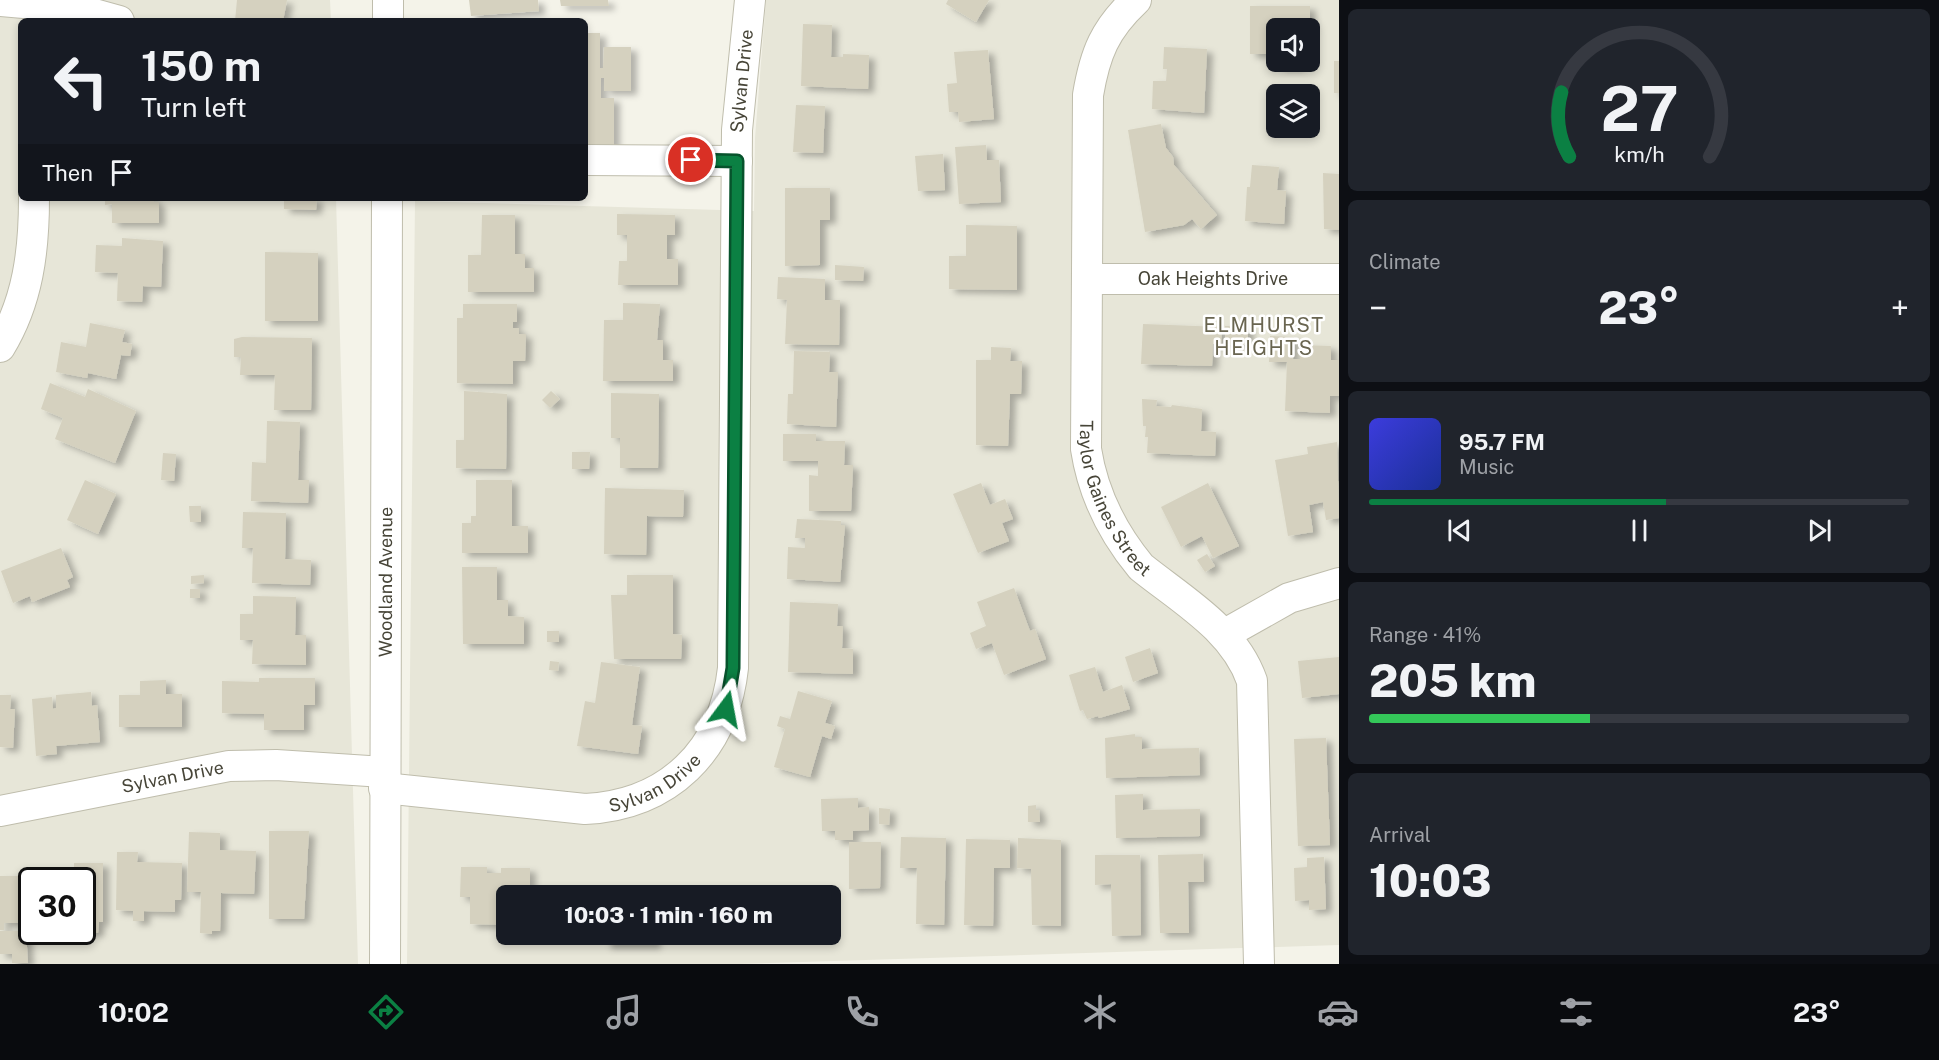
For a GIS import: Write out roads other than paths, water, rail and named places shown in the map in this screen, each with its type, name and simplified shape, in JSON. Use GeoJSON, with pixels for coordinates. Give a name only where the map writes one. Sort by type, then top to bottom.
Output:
{"type":"FeatureCollection","features":[{"type":"Feature","properties":{"kind":"street"},"geometry":{"type":"LineString","coordinates":[[388,0],[388,18]]}},
{"type":"Feature","properties":{"kind":"street","name":"Sylvan Drive"},"geometry":{"type":"LineString","coordinates":[[0,811],[229,766],[276,765],[585,809],[614,807],[651,794],[676,778],[696,759],[714,734],[726,709],[733,668],[737,161],[741,80],[750,0]]}},
{"type":"Feature","properties":{"kind":"street","name":"Taylor Gaines Street"},"geometry":{"type":"LineString","coordinates":[[1136,0],[1107,32],[1094,61],[1088,94],[1086,448],[1101,504],[1120,540],[1141,567],[1225,634],[1237,649],[1252,681],[1259,964]]}},
{"type":"Feature","properties":{"kind":"street"},"geometry":{"type":"LineString","coordinates":[[0,1],[36,12],[69,7],[108,18]]}},
{"type":"Feature","properties":{"kind":"street"},"geometry":{"type":"LineString","coordinates":[[588,160],[737,161]]}},
{"type":"Feature","properties":{"kind":"street"},"geometry":{"type":"LineString","coordinates":[[0,346],[14,320],[28,276],[34,233],[34,201]]}},
{"type":"Feature","properties":{"kind":"street","name":"Woodland Avenue"},"geometry":{"type":"LineString","coordinates":[[385,964],[387,201]]}},
{"type":"Feature","properties":{"kind":"street","name":"Oak Heights Drive"},"geometry":{"type":"LineString","coordinates":[[1087,279],[1339,279]]}},
{"type":"Feature","properties":{"kind":"street"},"geometry":{"type":"LineString","coordinates":[[1225,634],[1289,598],[1339,583]]}},
{"type":"Feature","properties":{"kind":"district","name":"ELMHURST HEIGHTS"},"geometry":{"type":"Point","coordinates":[1264,336]}}]}
